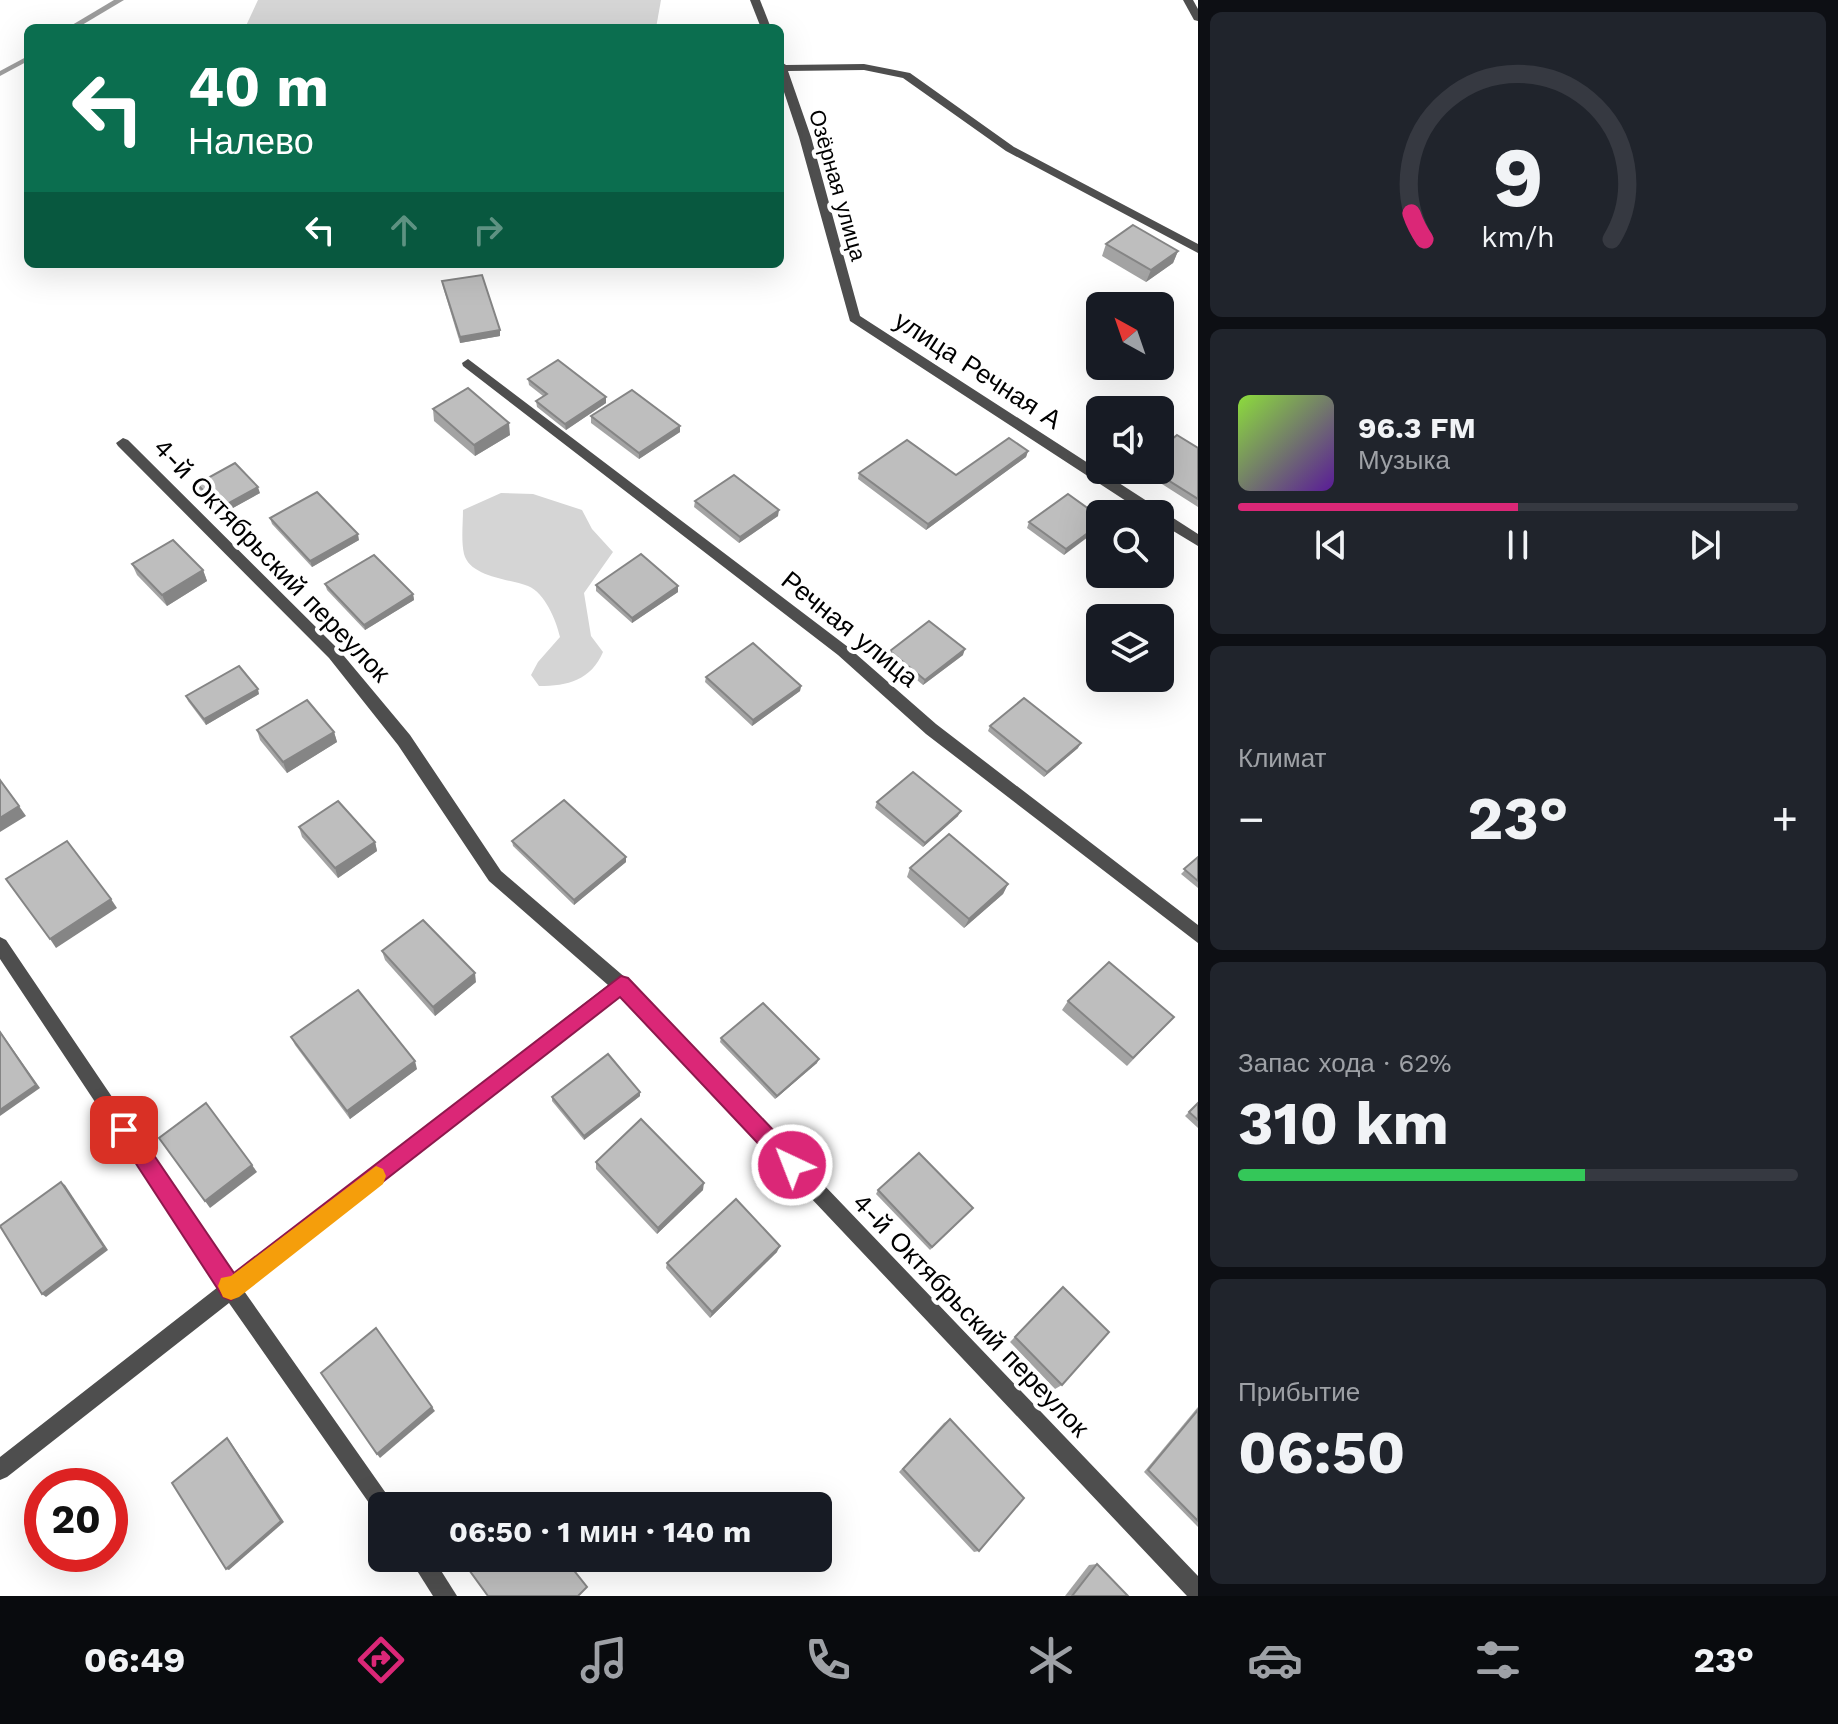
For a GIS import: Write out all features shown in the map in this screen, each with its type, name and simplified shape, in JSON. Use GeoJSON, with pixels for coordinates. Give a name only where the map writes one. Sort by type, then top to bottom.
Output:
{"type":"FeatureCollection","features":[{"type":"Feature","properties":{"kind":"lane"},"geometry":{"type":"LineString","coordinates":[[755,0],[764,24]]}},
{"type":"Feature","properties":{"kind":"lane"},"geometry":{"type":"LineString","coordinates":[[1188,0],[1198,18]]}},
{"type":"Feature","properties":{"kind":"lane"},"geometry":{"type":"LineString","coordinates":[[784,66],[864,67],[906,75],[1010,149],[1198,249]]}},
{"type":"Feature","properties":{"kind":"lane","name":"Озёрная улица"},"geometry":{"type":"LineString","coordinates":[[784,75],[805,137],[854,318]]}},
{"type":"Feature","properties":{"kind":"lane","name":"улица Речная А"},"geometry":{"type":"LineString","coordinates":[[854,318],[1135,500]]}},
{"type":"Feature","properties":{"kind":"lane","name":"Речная улица"},"geometry":{"type":"LineString","coordinates":[[468,363],[843,651],[931,729],[1198,935]]}},
{"type":"Feature","properties":{"kind":"lane","name":"4-й Октябрьский переулок"},"geometry":{"type":"LineString","coordinates":[[123,443],[334,654],[404,740],[495,876],[621,985],[1198,1592]]}},
{"type":"Feature","properties":{"kind":"lane","name":"улица Речная А"},"geometry":{"type":"LineString","coordinates":[[1174,525],[1198,541]]}},
{"type":"Feature","properties":{"kind":"lane"},"geometry":{"type":"LineString","coordinates":[[0,945],[231,1289],[373,1492]]}},
{"type":"Feature","properties":{"kind":"lane"},"geometry":{"type":"LineString","coordinates":[[0,1470],[621,985]]}},
{"type":"Feature","properties":{"kind":"lane"},"geometry":{"type":"LineString","coordinates":[[430,1572],[446,1596]]}},
{"type":"Feature","properties":{"kind":"shaded area"},"geometry":{"type":"Polygon","coordinates":[[[258,0],[661,0],[657,24],[247,24],[258,0]]]}},
{"type":"Feature","properties":{"kind":"shaded area"},"geometry":{"type":"Polygon","coordinates":[[[501,493],[533,494],[582,510],[592,529],[613,552],[584,593],[591,636],[603,652],[592,669],[577,680],[539,686],[531,675],[560,637],[549,608],[540,595],[528,586],[474,568],[464,554],[463,510],[501,493]]]}},
{"type":"Feature","properties":{"kind":"building"},"geometry":{"type":"Polygon","coordinates":[[[1133,225],[1178,251],[1151,270],[1106,244],[1133,225]]]}},
{"type":"Feature","properties":{"kind":"building"},"geometry":{"type":"Polygon","coordinates":[[[482,275],[500,330],[460,337],[442,281],[482,275]]]}},
{"type":"Feature","properties":{"kind":"building"},"geometry":{"type":"Polygon","coordinates":[[[558,360],[606,397],[565,424],[536,401],[547,394],[528,379],[558,360]]]}},
{"type":"Feature","properties":{"kind":"building"},"geometry":{"type":"Polygon","coordinates":[[[468,388],[509,423],[474,445],[433,409],[468,388]]]}},
{"type":"Feature","properties":{"kind":"building"},"geometry":{"type":"Polygon","coordinates":[[[632,390],[680,426],[639,453],[591,416],[632,390]]]}},
{"type":"Feature","properties":{"kind":"building"},"geometry":{"type":"Polygon","coordinates":[[[1177,435],[1198,448],[1198,499],[1174,484],[1174,437],[1177,435]]]}},
{"type":"Feature","properties":{"kind":"building"},"geometry":{"type":"Polygon","coordinates":[[[1009,438],[1028,451],[928,524],[859,473],[907,440],[956,475],[1009,438]]]}},
{"type":"Feature","properties":{"kind":"building"},"geometry":{"type":"Polygon","coordinates":[[[235,463],[258,487],[220,508],[197,484],[235,463]]]}},
{"type":"Feature","properties":{"kind":"building"},"geometry":{"type":"Polygon","coordinates":[[[734,475],[779,510],[740,537],[695,501],[734,475]]]}},
{"type":"Feature","properties":{"kind":"building"},"geometry":{"type":"Polygon","coordinates":[[[317,492],[358,534],[310,561],[270,518],[317,492]]]}},
{"type":"Feature","properties":{"kind":"building"},"geometry":{"type":"Polygon","coordinates":[[[1068,494],[1086,507],[1086,534],[1066,549],[1029,522],[1068,494]]]}},
{"type":"Feature","properties":{"kind":"building"},"geometry":{"type":"Polygon","coordinates":[[[173,540],[203,570],[162,595],[132,564],[173,540]]]}},
{"type":"Feature","properties":{"kind":"building"},"geometry":{"type":"Polygon","coordinates":[[[641,554],[678,586],[632,618],[596,585],[641,554]]]}},
{"type":"Feature","properties":{"kind":"building"},"geometry":{"type":"Polygon","coordinates":[[[374,555],[413,594],[364,625],[325,584],[374,555]]]}},
{"type":"Feature","properties":{"kind":"building"},"geometry":{"type":"Polygon","coordinates":[[[929,621],[965,649],[925,680],[890,651],[929,621]]]}},
{"type":"Feature","properties":{"kind":"building"},"geometry":{"type":"Polygon","coordinates":[[[753,643],[801,686],[753,720],[706,677],[753,643]]]}},
{"type":"Feature","properties":{"kind":"building"},"geometry":{"type":"Polygon","coordinates":[[[239,666],[258,689],[204,719],[186,696],[239,666]]]}},
{"type":"Feature","properties":{"kind":"building"},"geometry":{"type":"Polygon","coordinates":[[[1024,698],[1081,743],[1047,772],[990,726],[1024,698]]]}},
{"type":"Feature","properties":{"kind":"building"},"geometry":{"type":"Polygon","coordinates":[[[307,700],[334,732],[283,762],[257,730],[307,700]]]}},
{"type":"Feature","properties":{"kind":"building"},"geometry":{"type":"Polygon","coordinates":[[[913,772],[961,811],[925,843],[877,802],[913,772]]]}},
{"type":"Feature","properties":{"kind":"building"},"geometry":{"type":"Polygon","coordinates":[[[0,780],[19,806],[0,818],[0,780]]]}},
{"type":"Feature","properties":{"kind":"building"},"geometry":{"type":"Polygon","coordinates":[[[564,800],[626,857],[574,900],[512,841],[564,800]]]}},
{"type":"Feature","properties":{"kind":"building"},"geometry":{"type":"Polygon","coordinates":[[[338,801],[375,842],[335,868],[299,827],[338,801]]]}},
{"type":"Feature","properties":{"kind":"building"},"geometry":{"type":"Polygon","coordinates":[[[949,834],[1008,884],[969,919],[910,868],[949,834]]]}},
{"type":"Feature","properties":{"kind":"building"},"geometry":{"type":"Polygon","coordinates":[[[67,841],[111,899],[50,939],[6,879],[67,841]]]}},
{"type":"Feature","properties":{"kind":"building"},"geometry":{"type":"Polygon","coordinates":[[[1198,857],[1198,881],[1184,869],[1198,857]]]}},
{"type":"Feature","properties":{"kind":"building"},"geometry":{"type":"Polygon","coordinates":[[[423,920],[475,973],[433,1007],[382,951],[423,920]]]}},
{"type":"Feature","properties":{"kind":"building"},"geometry":{"type":"Polygon","coordinates":[[[1109,962],[1174,1017],[1133,1058],[1068,1001],[1109,962]]]}},
{"type":"Feature","properties":{"kind":"building"},"geometry":{"type":"Polygon","coordinates":[[[358,990],[415,1061],[347,1111],[291,1037],[358,990]]]}},
{"type":"Feature","properties":{"kind":"building"},"geometry":{"type":"Polygon","coordinates":[[[763,1003],[819,1059],[777,1096],[721,1038],[763,1003]]]}},
{"type":"Feature","properties":{"kind":"building"},"geometry":{"type":"Polygon","coordinates":[[[0,1032],[36,1085],[0,1110],[0,1032]]]}},
{"type":"Feature","properties":{"kind":"building"},"geometry":{"type":"Polygon","coordinates":[[[608,1054],[640,1092],[584,1136],[552,1097],[608,1054]]]}},
{"type":"Feature","properties":{"kind":"building"},"geometry":{"type":"Polygon","coordinates":[[[206,1103],[252,1165],[205,1201],[159,1138],[206,1103]]]}},
{"type":"Feature","properties":{"kind":"building"},"geometry":{"type":"Polygon","coordinates":[[[1198,1103],[1198,1120],[1189,1112],[1198,1103]]]}},
{"type":"Feature","properties":{"kind":"building"},"geometry":{"type":"Polygon","coordinates":[[[641,1119],[704,1183],[658,1228],[596,1162],[641,1119]]]}},
{"type":"Feature","properties":{"kind":"building"},"geometry":{"type":"Polygon","coordinates":[[[919,1153],[973,1208],[932,1247],[878,1190],[919,1153]]]}},
{"type":"Feature","properties":{"kind":"building"},"geometry":{"type":"Polygon","coordinates":[[[61,1182],[104,1247],[42,1294],[0,1226],[61,1182]]]}},
{"type":"Feature","properties":{"kind":"building"},"geometry":{"type":"Polygon","coordinates":[[[736,1199],[780,1246],[712,1312],[667,1263],[736,1199]]]}},
{"type":"Feature","properties":{"kind":"building"},"geometry":{"type":"Polygon","coordinates":[[[1063,1287],[1109,1332],[1062,1385],[1015,1337],[1063,1287]]]}},
{"type":"Feature","properties":{"kind":"building"},"geometry":{"type":"Polygon","coordinates":[[[376,1328],[432,1407],[377,1454],[321,1373],[376,1328]]]}},
{"type":"Feature","properties":{"kind":"building"},"geometry":{"type":"Polygon","coordinates":[[[1198,1410],[1198,1521],[1148,1470],[1198,1410]]]}},
{"type":"Feature","properties":{"kind":"building"},"geometry":{"type":"Polygon","coordinates":[[[950,1419],[1024,1498],[979,1551],[903,1469],[950,1419]]]}},
{"type":"Feature","properties":{"kind":"building"},"geometry":{"type":"Polygon","coordinates":[[[227,1438],[281,1521],[226,1569],[172,1483],[227,1438]]]}},
{"type":"Feature","properties":{"kind":"building"},"geometry":{"type":"Polygon","coordinates":[[[1097,1564],[1128,1596],[1072,1596],[1097,1564]]]}},
{"type":"Feature","properties":{"kind":"building"},"geometry":{"type":"Polygon","coordinates":[[[471,1572],[575,1572],[587,1587],[578,1596],[488,1596],[471,1572]]]}},
{"type":"Feature","properties":{"kind":"waterway"},"geometry":{"type":"LineString","coordinates":[[78,24],[120,0]]}},
{"type":"Feature","properties":{"kind":"waterway"},"geometry":{"type":"LineString","coordinates":[[0,74],[24,60]]}},
{"type":"Feature","properties":{"kind":"slow traffic"},"geometry":{"type":"LineString","coordinates":[[229,1286],[231,1289],[376,1176]]}},
{"type":"Feature","properties":{"kind":"route"},"geometry":{"type":"LineString","coordinates":[[124,1130],[231,1289],[621,985],[792,1165]]}}]}
